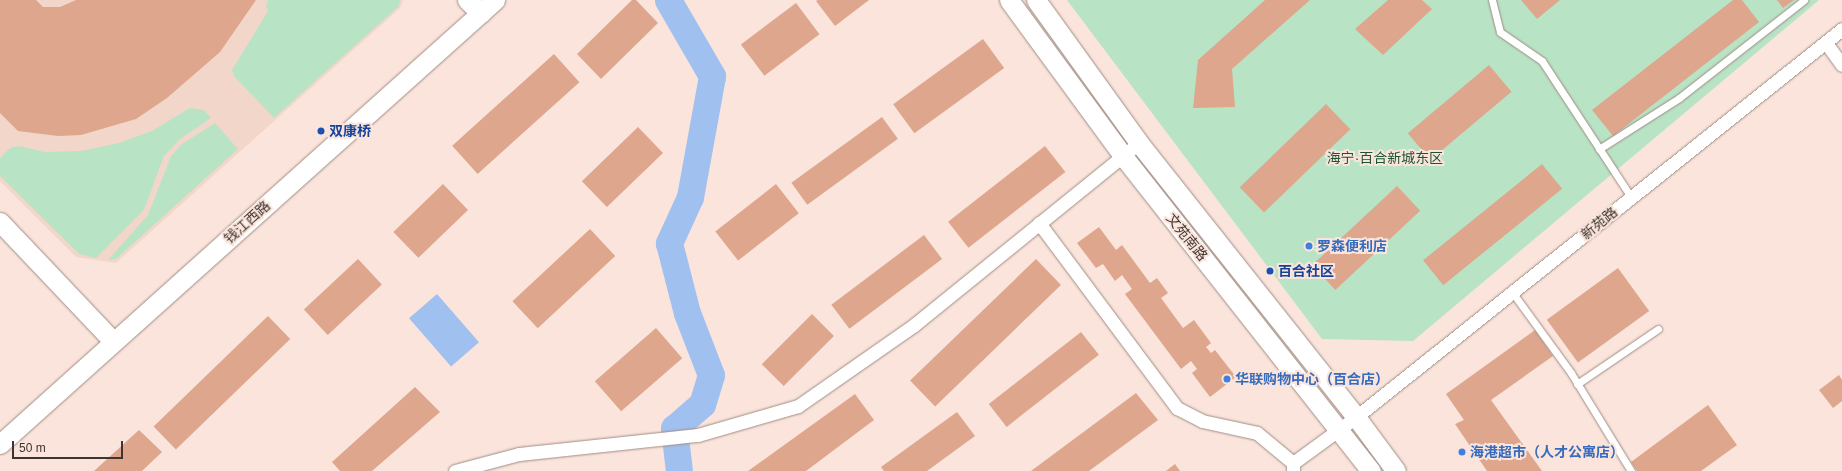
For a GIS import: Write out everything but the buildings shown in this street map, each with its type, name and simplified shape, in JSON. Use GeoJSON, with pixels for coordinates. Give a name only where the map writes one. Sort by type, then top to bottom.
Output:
{"type":"FeatureCollection","features":[{"type":"Feature","properties":{"kind":"main road","name":"钱江西路"},"geometry":{"type":"LineString","coordinates":[[0,444],[474,7],[495,0]]}},
{"type":"Feature","properties":{"kind":"main road","name":"文苑南路"},"geometry":{"type":"LineString","coordinates":[[1009,0],[1123,156],[1340,429],[1371,471]]}},
{"type":"Feature","properties":{"kind":"main road","name":"文苑南路"},"geometry":{"type":"LineString","coordinates":[[1036,0],[1139,143],[1356,417],[1396,471]]}},
{"type":"Feature","properties":{"kind":"main road"},"geometry":{"type":"LineString","coordinates":[[0,222],[113,341]]}},
{"type":"Feature","properties":{"kind":"street","name":"新苑路"},"geometry":{"type":"LineString","coordinates":[[1293,467],[1842,30]]}},
{"type":"Feature","properties":{"kind":"street"},"geometry":{"type":"LineString","coordinates":[[1826,42],[1842,65]]}},
{"type":"Feature","properties":{"kind":"street"},"geometry":{"type":"LineString","coordinates":[[454,471],[519,454],[698,435],[798,406],[914,325],[1139,143]]}},
{"type":"Feature","properties":{"kind":"street"},"geometry":{"type":"LineString","coordinates":[[1039,223],[1177,408],[1202,421],[1256,433],[1293,467]]}},
{"type":"Feature","properties":{"kind":"lane"},"geometry":{"type":"LineString","coordinates":[[1492,0],[1500,32],[1542,61],[1631,197]]}},
{"type":"Feature","properties":{"kind":"lane"},"geometry":{"type":"LineString","coordinates":[[1599,148],[1679,98],[1804,0]]}},
{"type":"Feature","properties":{"kind":"lane"},"geometry":{"type":"LineString","coordinates":[[1512,292],[1577,384],[1631,471]]}},
{"type":"Feature","properties":{"kind":"lane"},"geometry":{"type":"LineString","coordinates":[[1577,384],[1658,329]]}},
{"type":"Feature","properties":{"kind":"shaded area"},"geometry":{"type":"Polygon","coordinates":[[[0,0],[403,0],[400,8],[116,263],[76,257],[0,181],[0,0]]]}},
{"type":"Feature","properties":{"kind":"green space"},"geometry":{"type":"Polygon","coordinates":[[[268,0],[400,0],[399,6],[274,118],[234,76],[232,70],[268,11],[266,6],[268,0]]]}},
{"type":"Feature","properties":{"kind":"green space","name":"海宁·百合新城东区"},"geometry":{"type":"Polygon","coordinates":[[[1067,0],[1819,0],[1413,341],[1322,339],[1067,0]]]}},
{"type":"Feature","properties":{"kind":"green space"},"geometry":{"type":"Polygon","coordinates":[[[190,108],[204,110],[211,118],[180,139],[164,156],[144,210],[96,258],[79,254],[0,176],[0,158],[10,148],[19,146],[45,152],[81,151],[119,143],[152,131],[190,108]]]}},
{"type":"Feature","properties":{"kind":"green space"},"geometry":{"type":"Polygon","coordinates":[[[215,123],[238,149],[116,259],[108,260],[148,215],[171,156],[182,144],[215,123]]]}},
{"type":"Feature","properties":{"kind":"water"},"geometry":{"type":"Polygon","coordinates":[[[437,294],[479,342],[451,367],[409,318],[437,294]]]}},
{"type":"Feature","properties":{"kind":"waterway"},"geometry":{"type":"LineString","coordinates":[[668,0],[712,76],[690,197],[669,243],[687,313],[711,375],[702,404],[674,428],[679,471]]}},
{"type":"Feature","properties":{"kind":"place","name":"双康桥"},"geometry":{"type":"Point","coordinates":[321,131]}},
{"type":"Feature","properties":{"kind":"place","name":"罗森便利店"},"geometry":{"type":"Point","coordinates":[1309,246]}},
{"type":"Feature","properties":{"kind":"place","name":"百合社区"},"geometry":{"type":"Point","coordinates":[1270,271]}},
{"type":"Feature","properties":{"kind":"place","name":"华联购物中心（百合店）"},"geometry":{"type":"Point","coordinates":[1227,379]}},
{"type":"Feature","properties":{"kind":"place","name":"海港超市（人才公寓店）"},"geometry":{"type":"Point","coordinates":[1462,452]}}]}
